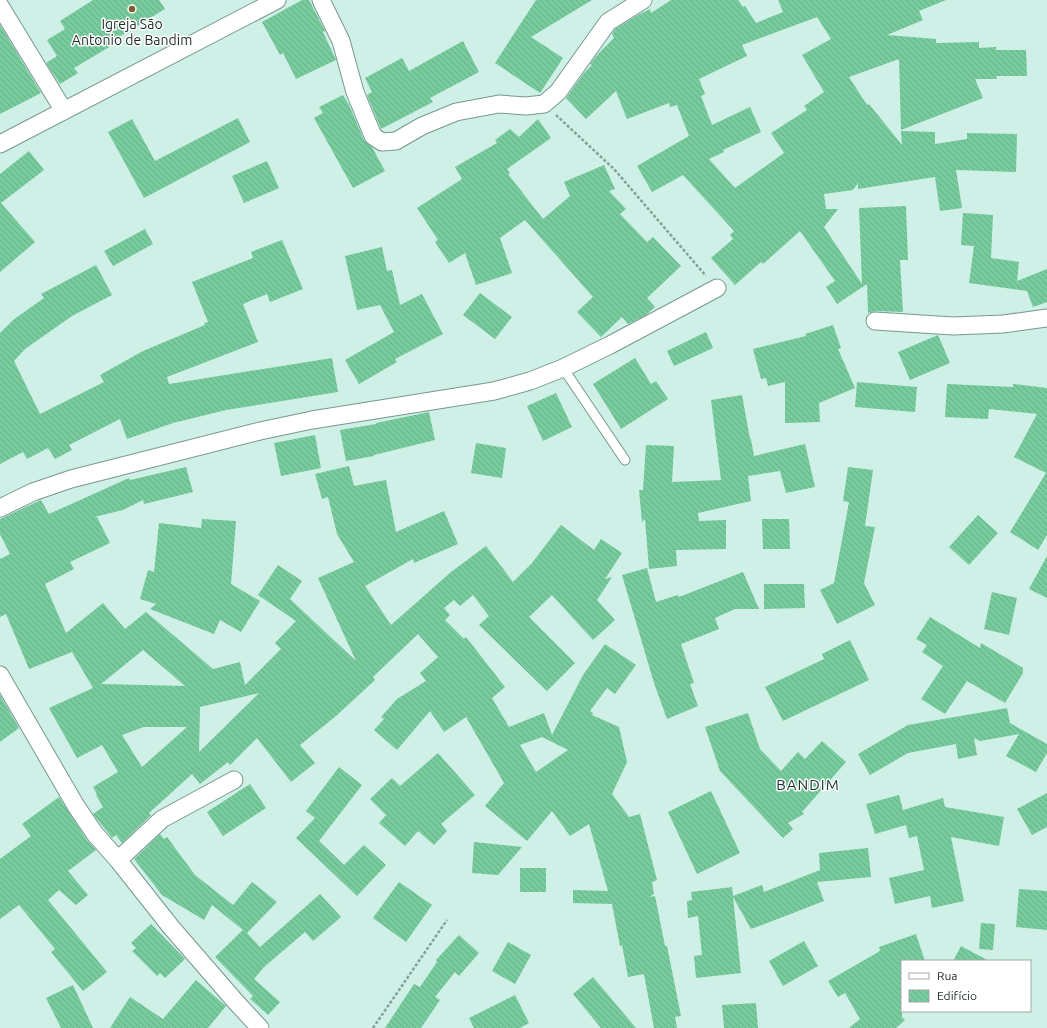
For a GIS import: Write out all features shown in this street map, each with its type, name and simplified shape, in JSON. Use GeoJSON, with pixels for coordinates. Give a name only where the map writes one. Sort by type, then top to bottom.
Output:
{"type":"FeatureCollection","features":[{"type":"Feature","properties":{"kind":"street"},"geometry":{"type":"LineString","coordinates":[[0,144],[277,0]]}},
{"type":"Feature","properties":{"kind":"street"},"geometry":{"type":"LineString","coordinates":[[321,0],[341,41],[355,92],[373,136],[382,142],[396,141],[422,126],[456,112],[499,104],[526,106],[544,104],[558,92],[608,22],[643,0]]}},
{"type":"Feature","properties":{"kind":"street"},"geometry":{"type":"LineString","coordinates":[[0,6],[64,111]]}},
{"type":"Feature","properties":{"kind":"street"},"geometry":{"type":"LineString","coordinates":[[0,508],[33,492],[71,479],[260,431],[312,420],[494,391],[530,381],[564,368],[717,288]]}},
{"type":"Feature","properties":{"kind":"street"},"geometry":{"type":"LineString","coordinates":[[875,321],[953,326],[1003,324],[1047,318]]}},
{"type":"Feature","properties":{"kind":"street"},"geometry":{"type":"LineString","coordinates":[[0,675],[76,806],[95,834],[118,860],[171,927],[260,1028]]}},
{"type":"Feature","properties":{"kind":"street"},"geometry":{"type":"LineString","coordinates":[[118,860],[162,819],[234,780]]}},
{"type":"Feature","properties":{"kind":"lane"},"geometry":{"type":"LineString","coordinates":[[564,368],[625,460]]}},
{"type":"Feature","properties":{"kind":"path"},"geometry":{"type":"LineString","coordinates":[[544,104],[614,169],[717,288]]}},
{"type":"Feature","properties":{"kind":"path"},"geometry":{"type":"LineString","coordinates":[[373,1028],[447,920]]}},
{"type":"Feature","properties":{"kind":"building"},"geometry":{"type":"Polygon","coordinates":[[[93,0],[159,0],[165,9],[109,43],[111,46],[74,68],[78,73],[60,84],[46,63],[57,56],[47,40],[65,29],[60,21],[93,0]]]}},
{"type":"Feature","properties":{"kind":"building"},"geometry":{"type":"Polygon","coordinates":[[[302,0],[309,0],[325,31],[323,32],[336,60],[296,79],[283,53],[280,55],[262,22],[302,0]]]}},
{"type":"Feature","properties":{"kind":"building"},"geometry":{"type":"Polygon","coordinates":[[[536,0],[592,0],[531,37],[563,58],[540,93],[495,63],[536,0]]]}},
{"type":"Feature","properties":{"kind":"building"},"geometry":{"type":"Polygon","coordinates":[[[671,0],[738,0],[743,7],[745,6],[756,23],[783,12],[778,0],[946,0],[919,11],[923,20],[887,35],[936,39],[936,43],[979,42],[979,48],[996,47],[996,50],[1026,50],[1027,76],[996,76],[997,79],[975,79],[983,98],[901,130],[899,59],[849,77],[867,105],[869,104],[902,145],[901,131],[935,132],[935,144],[967,139],[967,133],[1017,134],[1016,172],[956,170],[962,208],[940,211],[935,177],[858,189],[858,183],[853,190],[824,194],[826,209],[838,209],[824,227],[862,284],[859,208],[906,206],[908,260],[900,260],[903,312],[876,311],[868,313],[867,284],[837,304],[826,287],[835,281],[800,231],[763,264],[761,262],[735,285],[711,258],[733,239],[730,235],[734,231],[683,175],[652,192],[637,166],[689,136],[677,105],[670,107],[669,103],[627,119],[616,91],[586,119],[566,98],[584,73],[592,65],[590,64],[598,54],[614,38],[612,34],[615,29],[650,9],[651,13],[671,0]],[[817,17],[742,45],[747,56],[699,79],[705,94],[701,96],[712,125],[750,107],[761,132],[723,150],[724,152],[709,159],[735,188],[784,153],[771,133],[807,110],[804,106],[824,92],[802,55],[831,39],[817,17]]]}},
{"type":"Feature","properties":{"kind":"building"},"geometry":{"type":"Polygon","coordinates":[[[0,25],[41,93],[0,114],[0,25]]]}},
{"type":"Feature","properties":{"kind":"building"},"geometry":{"type":"Polygon","coordinates":[[[463,41],[479,72],[430,98],[433,102],[381,129],[367,95],[372,92],[365,78],[402,58],[409,71],[463,41]]]}},
{"type":"Feature","properties":{"kind":"building"},"geometry":{"type":"Polygon","coordinates":[[[343,95],[349,105],[364,140],[372,147],[385,171],[353,188],[314,118],[323,113],[319,107],[343,95]]]}},
{"type":"Feature","properties":{"kind":"building"},"geometry":{"type":"Polygon","coordinates":[[[238,118],[250,142],[144,198],[108,132],[132,119],[155,161],[238,118]]]}},
{"type":"Feature","properties":{"kind":"building"},"geometry":{"type":"Polygon","coordinates":[[[538,119],[551,138],[507,169],[510,173],[508,174],[543,219],[570,196],[564,182],[604,165],[615,189],[609,191],[626,209],[620,214],[647,242],[653,237],[681,266],[647,298],[655,307],[646,315],[628,324],[622,317],[601,337],[577,312],[593,297],[525,220],[500,238],[512,273],[476,285],[465,253],[449,263],[435,242],[438,240],[417,208],[462,179],[455,167],[497,143],[495,140],[510,129],[519,137],[538,119]]]}},
{"type":"Feature","properties":{"kind":"building"},"geometry":{"type":"Polygon","coordinates":[[[29,151],[44,170],[1,203],[35,242],[0,272],[0,174],[29,151]]]}},
{"type":"Feature","properties":{"kind":"building"},"geometry":{"type":"Polygon","coordinates":[[[267,161],[279,188],[244,203],[232,176],[267,161]]]}},
{"type":"Feature","properties":{"kind":"building"},"geometry":{"type":"Polygon","coordinates":[[[963,213],[993,215],[991,258],[1019,262],[1017,281],[1047,269],[1047,302],[1033,307],[1027,291],[969,283],[974,246],[961,245],[963,213]]]}},
{"type":"Feature","properties":{"kind":"building"},"geometry":{"type":"Polygon","coordinates":[[[145,229],[153,244],[113,266],[104,251],[145,229]]]}},
{"type":"Feature","properties":{"kind":"building"},"geometry":{"type":"Polygon","coordinates":[[[282,240],[303,289],[270,302],[267,294],[243,304],[258,342],[167,377],[169,384],[332,358],[338,392],[226,410],[173,423],[127,439],[120,419],[69,445],[72,450],[55,459],[48,448],[27,459],[23,452],[0,464],[0,333],[13,320],[44,298],[41,294],[96,265],[112,295],[72,316],[25,349],[14,361],[40,414],[104,382],[100,375],[143,351],[205,325],[204,323],[208,322],[192,282],[253,258],[251,252],[282,240]]]}},
{"type":"Feature","properties":{"kind":"building"},"geometry":{"type":"Polygon","coordinates":[[[382,247],[387,271],[392,270],[400,305],[422,294],[443,334],[395,359],[397,362],[359,384],[345,360],[394,332],[380,305],[357,310],[345,256],[382,247]]]}},
{"type":"Feature","properties":{"kind":"building"},"geometry":{"type":"Polygon","coordinates":[[[480,293],[512,317],[495,339],[463,315],[480,293]]]}},
{"type":"Feature","properties":{"kind":"building"},"geometry":{"type":"Polygon","coordinates":[[[833,325],[841,348],[838,349],[855,388],[819,403],[820,422],[785,423],[785,382],[768,386],[766,378],[761,379],[753,349],[806,336],[805,334],[833,325]]]}},
{"type":"Feature","properties":{"kind":"building"},"geometry":{"type":"Polygon","coordinates":[[[706,332],[713,348],[674,366],[667,351],[706,332]]]}},
{"type":"Feature","properties":{"kind":"building"},"geometry":{"type":"Polygon","coordinates":[[[938,335],[950,363],[910,380],[898,352],[938,335]]]}},
{"type":"Feature","properties":{"kind":"building"},"geometry":{"type":"Polygon","coordinates":[[[635,358],[651,384],[656,381],[668,399],[621,429],[593,384],[635,358]]]}},
{"type":"Feature","properties":{"kind":"building"},"geometry":{"type":"Polygon","coordinates":[[[857,382],[917,387],[915,412],[855,407],[857,382]]]}},
{"type":"Feature","properties":{"kind":"building"},"geometry":{"type":"Polygon","coordinates":[[[947,384],[1013,387],[1013,384],[1047,388],[1047,535],[1038,550],[1010,532],[1046,473],[1014,457],[1037,414],[989,409],[988,419],[945,417],[947,384]]]}},
{"type":"Feature","properties":{"kind":"building"},"geometry":{"type":"Polygon","coordinates":[[[556,393],[572,427],[543,441],[527,406],[556,393]]]}},
{"type":"Feature","properties":{"kind":"building"},"geometry":{"type":"Polygon","coordinates":[[[742,395],[754,456],[805,444],[815,487],[786,493],[780,471],[748,476],[751,501],[698,513],[699,521],[726,520],[726,549],[676,550],[677,566],[649,569],[645,519],[642,522],[639,490],[643,490],[646,445],[674,446],[672,482],[721,480],[711,400],[742,395]]]}},
{"type":"Feature","properties":{"kind":"building"},"geometry":{"type":"Polygon","coordinates":[[[429,412],[435,440],[374,456],[346,461],[340,430],[376,424],[429,412]]]}},
{"type":"Feature","properties":{"kind":"building"},"geometry":{"type":"Polygon","coordinates":[[[315,435],[321,468],[281,476],[274,443],[315,435]]]}},
{"type":"Feature","properties":{"kind":"building"},"geometry":{"type":"Polygon","coordinates":[[[476,443],[506,448],[502,478],[471,473],[476,443]]]}},
{"type":"Feature","properties":{"kind":"building"},"geometry":{"type":"Polygon","coordinates":[[[349,466],[354,486],[386,480],[396,532],[444,511],[458,544],[414,563],[413,559],[365,586],[391,625],[451,572],[486,546],[513,582],[532,563],[561,525],[594,550],[601,539],[622,553],[605,579],[612,577],[597,600],[615,620],[593,640],[552,595],[529,617],[575,663],[547,691],[479,625],[489,616],[473,595],[460,606],[454,600],[444,608],[450,615],[445,620],[464,639],[466,637],[505,687],[492,698],[509,727],[544,713],[552,735],[583,675],[605,644],[636,665],[615,694],[607,688],[590,711],[593,713],[592,715],[619,727],[627,762],[612,794],[629,817],[640,814],[657,880],[652,882],[654,894],[649,897],[655,896],[681,1016],[675,1017],[677,1028],[654,1028],[644,974],[628,977],[612,904],[573,903],[573,890],[608,891],[589,824],[570,836],[552,811],[527,841],[485,806],[504,783],[466,717],[444,732],[430,711],[397,750],[374,730],[384,719],[381,717],[397,699],[426,681],[420,673],[438,657],[418,634],[373,677],[375,680],[336,716],[300,745],[315,763],[291,782],[257,738],[230,765],[228,762],[200,784],[192,774],[149,813],[151,815],[122,843],[116,835],[112,838],[93,814],[103,807],[93,787],[118,772],[102,745],[77,758],[49,708],[93,688],[72,652],[29,669],[6,614],[0,617],[0,559],[10,554],[0,534],[0,519],[41,500],[49,514],[129,478],[130,480],[186,467],[193,492],[144,504],[143,500],[123,510],[94,517],[97,517],[110,543],[70,562],[74,569],[45,584],[66,633],[103,603],[125,629],[146,612],[213,669],[240,662],[245,685],[281,649],[275,643],[296,621],[258,595],[278,565],[302,581],[290,599],[356,661],[318,578],[354,562],[337,534],[328,497],[322,499],[315,474],[349,466]],[[143,650],[101,684],[185,686],[143,650]],[[259,693],[200,707],[199,752],[259,693]],[[144,727],[122,735],[142,767],[187,727],[144,727]],[[542,737],[520,745],[536,772],[568,750],[542,737]]]}},
{"type":"Feature","properties":{"kind":"building"},"geometry":{"type":"Polygon","coordinates":[[[848,467],[873,470],[865,526],[875,527],[864,583],[875,605],[837,624],[820,590],[834,583],[849,502],[843,501],[848,467]]]}},
{"type":"Feature","properties":{"kind":"building"},"geometry":{"type":"Polygon","coordinates":[[[978,515],[998,533],[969,565],[949,547],[978,515]]]}},
{"type":"Feature","properties":{"kind":"building"},"geometry":{"type":"Polygon","coordinates":[[[202,519],[236,521],[231,584],[260,601],[241,632],[220,620],[214,634],[150,609],[156,604],[140,599],[148,570],[154,572],[159,523],[201,528],[202,519]]]}},
{"type":"Feature","properties":{"kind":"building"},"geometry":{"type":"Polygon","coordinates":[[[762,519],[789,519],[790,549],[763,549],[762,519]]]}},
{"type":"Feature","properties":{"kind":"building"},"geometry":{"type":"Polygon","coordinates":[[[1047,556],[1047,598],[1029,589],[1047,556]]]}},
{"type":"Feature","properties":{"kind":"building"},"geometry":{"type":"Polygon","coordinates":[[[647,568],[656,602],[678,595],[679,597],[743,572],[759,609],[735,609],[715,618],[719,629],[681,644],[694,683],[690,684],[698,706],[667,719],[654,683],[622,575],[647,568]]]}},
{"type":"Feature","properties":{"kind":"building"},"geometry":{"type":"Polygon","coordinates":[[[764,584],[804,584],[805,608],[764,609],[764,584]]]}},
{"type":"Feature","properties":{"kind":"building"},"geometry":{"type":"Polygon","coordinates":[[[992,592],[1017,598],[1009,635],[984,629],[992,592]]]}},
{"type":"Feature","properties":{"kind":"building"},"geometry":{"type":"Polygon","coordinates":[[[930,617],[980,648],[981,643],[1023,668],[1023,673],[1005,703],[967,681],[945,714],[921,699],[943,666],[922,652],[927,645],[916,639],[930,617]]]}},
{"type":"Feature","properties":{"kind":"building"},"geometry":{"type":"Polygon","coordinates":[[[850,640],[869,680],[783,721],[765,687],[824,659],[822,654],[850,640]]]}},
{"type":"Feature","properties":{"kind":"building"},"geometry":{"type":"Polygon","coordinates":[[[0,695],[19,728],[0,742],[0,695]]]}},
{"type":"Feature","properties":{"kind":"building"},"geometry":{"type":"Polygon","coordinates":[[[1007,708],[1010,723],[1047,744],[1047,753],[1036,772],[1006,756],[1019,734],[980,741],[974,738],[977,755],[958,759],[956,744],[908,753],[870,775],[858,754],[908,725],[1007,708]]]}},
{"type":"Feature","properties":{"kind":"building"},"geometry":{"type":"Polygon","coordinates":[[[748,713],[760,749],[781,771],[798,752],[805,759],[822,741],[846,762],[802,812],[804,814],[788,823],[793,829],[783,838],[720,771],[705,727],[748,713]]]}},
{"type":"Feature","properties":{"kind":"building"},"geometry":{"type":"Polygon","coordinates":[[[438,753],[475,795],[441,824],[447,831],[434,845],[418,831],[405,846],[379,823],[386,815],[370,799],[392,778],[400,786],[438,753]]]}},
{"type":"Feature","properties":{"kind":"building"},"geometry":{"type":"Polygon","coordinates":[[[339,767],[362,785],[319,841],[344,865],[364,845],[386,865],[357,896],[296,838],[315,818],[306,811],[339,767]]]}},
{"type":"Feature","properties":{"kind":"building"},"geometry":{"type":"Polygon","coordinates":[[[250,784],[266,808],[223,836],[207,812],[250,784]]]}},
{"type":"Feature","properties":{"kind":"building"},"geometry":{"type":"Polygon","coordinates":[[[711,791],[740,853],[697,874],[668,812],[711,791]]]}},
{"type":"Feature","properties":{"kind":"building"},"geometry":{"type":"Polygon","coordinates":[[[1047,793],[1047,827],[1032,835],[1017,809],[1047,793]]]}},
{"type":"Feature","properties":{"kind":"building"},"geometry":{"type":"Polygon","coordinates":[[[899,795],[903,810],[943,798],[945,807],[1004,817],[999,846],[951,837],[964,901],[932,908],[930,896],[895,904],[889,878],[924,870],[917,836],[909,838],[906,825],[875,834],[866,804],[899,795]]]}},
{"type":"Feature","properties":{"kind":"building"},"geometry":{"type":"Polygon","coordinates":[[[59,797],[87,840],[96,850],[68,871],[88,895],[76,905],[59,890],[48,900],[107,972],[83,991],[51,952],[55,949],[19,905],[0,919],[0,859],[31,836],[22,824],[59,797]]]}},
{"type":"Feature","properties":{"kind":"building"},"geometry":{"type":"Polygon","coordinates":[[[160,834],[164,839],[167,837],[195,875],[233,905],[252,882],[277,902],[247,933],[260,947],[320,894],[341,917],[313,941],[305,932],[264,967],[254,979],[280,1002],[268,1015],[250,999],[253,996],[215,957],[243,930],[212,905],[204,920],[162,895],[134,859],[160,834]]]}},
{"type":"Feature","properties":{"kind":"building"},"geometry":{"type":"Polygon","coordinates":[[[474,842],[522,847],[498,875],[472,873],[474,842]]]}},
{"type":"Feature","properties":{"kind":"building"},"geometry":{"type":"Polygon","coordinates":[[[868,848],[871,877],[817,882],[824,901],[751,929],[733,897],[741,973],[696,978],[694,956],[702,955],[698,916],[688,918],[687,901],[692,900],[691,892],[732,887],[733,896],[762,885],[764,892],[820,870],[819,853],[868,848]]]}},
{"type":"Feature","properties":{"kind":"building"},"geometry":{"type":"Polygon","coordinates":[[[520,868],[546,868],[546,892],[520,892],[520,868]]]}},
{"type":"Feature","properties":{"kind":"building"},"geometry":{"type":"Polygon","coordinates":[[[399,882],[432,905],[406,942],[373,918],[399,882]]]}},
{"type":"Feature","properties":{"kind":"building"},"geometry":{"type":"Polygon","coordinates":[[[1019,889],[1047,891],[1047,930],[1016,927],[1019,889]]]}},
{"type":"Feature","properties":{"kind":"building"},"geometry":{"type":"Polygon","coordinates":[[[981,923],[995,924],[993,950],[979,949],[981,923]]]}},
{"type":"Feature","properties":{"kind":"building"},"geometry":{"type":"Polygon","coordinates":[[[151,924],[185,959],[165,978],[160,973],[157,976],[132,951],[136,948],[131,943],[151,924]]]}},
{"type":"Feature","properties":{"kind":"building"},"geometry":{"type":"Polygon","coordinates":[[[916,934],[925,960],[901,960],[901,1012],[902,1017],[905,1020],[896,1028],[849,1028],[860,1019],[845,993],[838,997],[828,981],[880,951],[879,947],[916,934]]]}},
{"type":"Feature","properties":{"kind":"building"},"geometry":{"type":"Polygon","coordinates":[[[459,935],[479,953],[459,976],[455,972],[435,997],[440,1000],[421,1028],[385,1028],[414,984],[420,987],[437,962],[436,960],[459,935]]]}},
{"type":"Feature","properties":{"kind":"building"},"geometry":{"type":"Polygon","coordinates":[[[804,941],[818,966],[783,986],[769,961],[804,941]]]}},
{"type":"Feature","properties":{"kind":"building"},"geometry":{"type":"Polygon","coordinates":[[[508,942],[531,955],[515,984],[492,971],[508,942]]]}},
{"type":"Feature","properties":{"kind":"building"},"geometry":{"type":"Polygon","coordinates":[[[961,946],[987,960],[954,960],[961,946]]]}},
{"type":"Feature","properties":{"kind":"building"},"geometry":{"type":"Polygon","coordinates":[[[593,977],[636,1028],[601,1028],[573,994],[593,977]]]}},
{"type":"Feature","properties":{"kind":"building"},"geometry":{"type":"Polygon","coordinates":[[[196,980],[226,1006],[208,1028],[110,1028],[130,997],[163,1019],[196,980]]]}},
{"type":"Feature","properties":{"kind":"building"},"geometry":{"type":"Polygon","coordinates":[[[73,985],[93,1028],[61,1028],[46,998],[73,985]]]}},
{"type":"Feature","properties":{"kind":"building"},"geometry":{"type":"Polygon","coordinates":[[[515,995],[529,1023],[520,1028],[474,1028],[469,1018],[515,995]]]}},
{"type":"Feature","properties":{"kind":"building"},"geometry":{"type":"Polygon","coordinates":[[[756,1003],[758,1028],[724,1028],[722,1005],[756,1003]]]}},
{"type":"Feature","properties":{"kind":"place","name":"Igreja São Antonio de Bandim"},"geometry":{"type":"Point","coordinates":[132,9]}},
{"type":"Feature","properties":{"kind":"district","name":"BANDIM"},"geometry":{"type":"Point","coordinates":[808,784]}}]}
